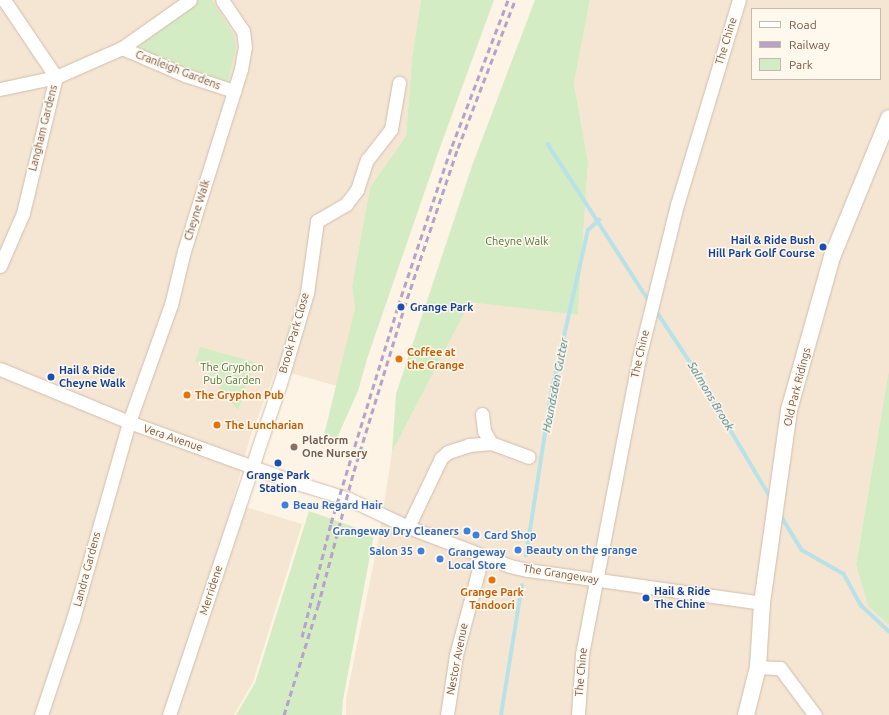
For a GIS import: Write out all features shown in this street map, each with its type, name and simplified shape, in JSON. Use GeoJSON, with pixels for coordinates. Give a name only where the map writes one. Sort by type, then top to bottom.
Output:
{"type":"FeatureCollection","features":[{"type":"Feature","properties":{"kind":"street","name":"Langham Gardens"},"geometry":{"type":"LineString","coordinates":[[0,266],[23,213],[56,77],[4,0]]}},
{"type":"Feature","properties":{"kind":"street","name":"Cranleigh Gardens"},"geometry":{"type":"LineString","coordinates":[[0,89],[56,77],[122,48],[190,0]]}},
{"type":"Feature","properties":{"kind":"street","name":"Cheyne Walk"},"geometry":{"type":"LineString","coordinates":[[129,422],[171,304],[184,251],[234,91],[245,47],[243,31],[222,0]]}},
{"type":"Feature","properties":{"kind":"street","name":"The Chine"},"geometry":{"type":"LineString","coordinates":[[578,715],[582,654],[595,580],[647,325],[677,205],[739,0]]}},
{"type":"Feature","properties":{"kind":"street","name":"Cranleigh Gardens"},"geometry":{"type":"LineString","coordinates":[[122,48],[185,75],[234,91]]}},
{"type":"Feature","properties":{"kind":"street","name":"Brook Park Close"},"geometry":{"type":"LineString","coordinates":[[251,465],[280,384],[307,293],[317,221],[346,204],[357,190],[367,160],[391,129],[398,82]]}},
{"type":"Feature","properties":{"kind":"street","name":"Old Park Ridings"},"geometry":{"type":"LineString","coordinates":[[746,715],[758,661],[762,603],[788,410],[832,257],[889,118]]}},
{"type":"Feature","properties":{"kind":"street","name":"Vera Avenue"},"geometry":{"type":"LineString","coordinates":[[0,368],[129,422],[251,465],[294,482],[349,499]]}},
{"type":"Feature","properties":{"kind":"street"},"geometry":{"type":"LineString","coordinates":[[482,414],[484,431],[491,443]]}},
{"type":"Feature","properties":{"kind":"street","name":"Landra Gardens"},"geometry":{"type":"LineString","coordinates":[[40,715],[73,619],[129,422]]}},
{"type":"Feature","properties":{"kind":"street"},"geometry":{"type":"LineString","coordinates":[[408,526],[441,458],[455,448],[491,443],[528,457]]}},
{"type":"Feature","properties":{"kind":"street","name":"Merridene"},"geometry":{"type":"LineString","coordinates":[[169,715],[179,692],[251,465]]}},
{"type":"Feature","properties":{"kind":"street","name":"The Grangeway"},"geometry":{"type":"LineString","coordinates":[[349,499],[482,557],[528,570],[762,603]]}},
{"type":"Feature","properties":{"kind":"street","name":"Nestor Avenue"},"geometry":{"type":"LineString","coordinates":[[447,715],[456,655],[482,557]]}},
{"type":"Feature","properties":{"kind":"street"},"geometry":{"type":"LineString","coordinates":[[758,661],[780,668],[815,715]]}},
{"type":"Feature","properties":{"kind":"shaded area"},"geometry":{"type":"Polygon","coordinates":[[[0,0],[421,0],[412,58],[406,136],[370,187],[352,286],[355,308],[337,386],[276,369],[250,438],[232,503],[302,524],[253,682],[234,715],[0,715],[0,0]]]}},
{"type":"Feature","properties":{"kind":"shaded area"},"geometry":{"type":"Polygon","coordinates":[[[590,0],[889,0],[889,369],[856,565],[868,606],[889,625],[889,715],[346,715],[346,699],[379,537],[392,452],[470,301],[578,315],[588,162],[574,83],[590,0]]]}},
{"type":"Feature","properties":{"kind":"green space"},"geometry":{"type":"Polygon","coordinates":[[[198,0],[212,0],[234,35],[236,48],[228,82],[147,53],[140,46],[140,38],[198,0]]]}},
{"type":"Feature","properties":{"kind":"green space"},"geometry":{"type":"Polygon","coordinates":[[[421,0],[494,0],[438,153],[368,356],[358,391],[337,438],[324,435],[355,308],[352,286],[370,187],[406,136],[412,58],[421,0]]]}},
{"type":"Feature","properties":{"kind":"green space","name":"Cheyne Walk"},"geometry":{"type":"Polygon","coordinates":[[[535,0],[590,0],[574,83],[588,162],[578,315],[470,302],[392,452],[396,394],[473,163],[535,0]]]}},
{"type":"Feature","properties":{"kind":"green space","name":"The Gryphon Pub Garden"},"geometry":{"type":"Polygon","coordinates":[[[200,347],[255,362],[238,410],[200,363],[195,362],[200,347]]]}},
{"type":"Feature","properties":{"kind":"green space"},"geometry":{"type":"Polygon","coordinates":[[[889,369],[889,625],[868,606],[856,565],[889,369]]]}},
{"type":"Feature","properties":{"kind":"green space"},"geometry":{"type":"Polygon","coordinates":[[[309,511],[374,534],[343,700],[342,715],[236,715],[255,683],[309,511]]]}},
{"type":"Feature","properties":{"kind":"waterway","name":"Salmons Brook"},"geometry":{"type":"LineString","coordinates":[[548,144],[649,301]]}},
{"type":"Feature","properties":{"kind":"waterway","name":"Houndsden Gutter"},"geometry":{"type":"LineString","coordinates":[[526,556],[551,394],[588,230],[599,220]]}},
{"type":"Feature","properties":{"kind":"waterway","name":"Salmons Brook"},"geometry":{"type":"LineString","coordinates":[[655,309],[692,365],[771,498]]}},
{"type":"Feature","properties":{"kind":"waterway","name":"Salmons Brook"},"geometry":{"type":"LineString","coordinates":[[780,514],[802,550],[844,574],[862,606],[889,631]]}},
{"type":"Feature","properties":{"kind":"waterway","name":"Houndsden Gutter"},"geometry":{"type":"LineString","coordinates":[[501,715],[522,586]]}},
{"type":"Feature","properties":{"kind":"railway"},"geometry":{"type":"LineString","coordinates":[[302,637],[331,523],[398,306],[452,146],[508,0]]}},
{"type":"Feature","properties":{"kind":"railway"},"geometry":{"type":"LineString","coordinates":[[284,715],[318,606],[354,471],[404,308],[458,148],[515,0]]}},
{"type":"Feature","properties":{"kind":"place","name":"Hail & Ride Bush Hill Park Golf Course"},"geometry":{"type":"Point","coordinates":[823,247]}},
{"type":"Feature","properties":{"kind":"place","name":"Grange Park"},"geometry":{"type":"Point","coordinates":[401,307]}},
{"type":"Feature","properties":{"kind":"place","name":"Coffee at the Grange"},"geometry":{"type":"Point","coordinates":[399,359]}},
{"type":"Feature","properties":{"kind":"place","name":"Hail & Ride Cheyne Walk"},"geometry":{"type":"Point","coordinates":[51,377]}},
{"type":"Feature","properties":{"kind":"place","name":"The Gryphon Pub"},"geometry":{"type":"Point","coordinates":[187,395]}},
{"type":"Feature","properties":{"kind":"place","name":"The Luncharian"},"geometry":{"type":"Point","coordinates":[217,425]}},
{"type":"Feature","properties":{"kind":"place","name":"Platform One Nursery"},"geometry":{"type":"Point","coordinates":[294,447]}},
{"type":"Feature","properties":{"kind":"place","name":"Grange Park Station"},"geometry":{"type":"Point","coordinates":[278,463]}},
{"type":"Feature","properties":{"kind":"place","name":"Beau Regard Hair"},"geometry":{"type":"Point","coordinates":[285,505]}},
{"type":"Feature","properties":{"kind":"place","name":"Grangeway Dry Cleaners"},"geometry":{"type":"Point","coordinates":[467,531]}},
{"type":"Feature","properties":{"kind":"place","name":"Card Shop"},"geometry":{"type":"Point","coordinates":[476,535]}},
{"type":"Feature","properties":{"kind":"place","name":"Beauty on the grange"},"geometry":{"type":"Point","coordinates":[518,550]}},
{"type":"Feature","properties":{"kind":"place","name":"Salon 35"},"geometry":{"type":"Point","coordinates":[421,551]}},
{"type":"Feature","properties":{"kind":"place","name":"Grangeway Local Store"},"geometry":{"type":"Point","coordinates":[440,559]}},
{"type":"Feature","properties":{"kind":"place","name":"Grange Park Tandoori"},"geometry":{"type":"Point","coordinates":[492,580]}},
{"type":"Feature","properties":{"kind":"place","name":"Hail & Ride The Chine"},"geometry":{"type":"Point","coordinates":[646,598]}}]}
